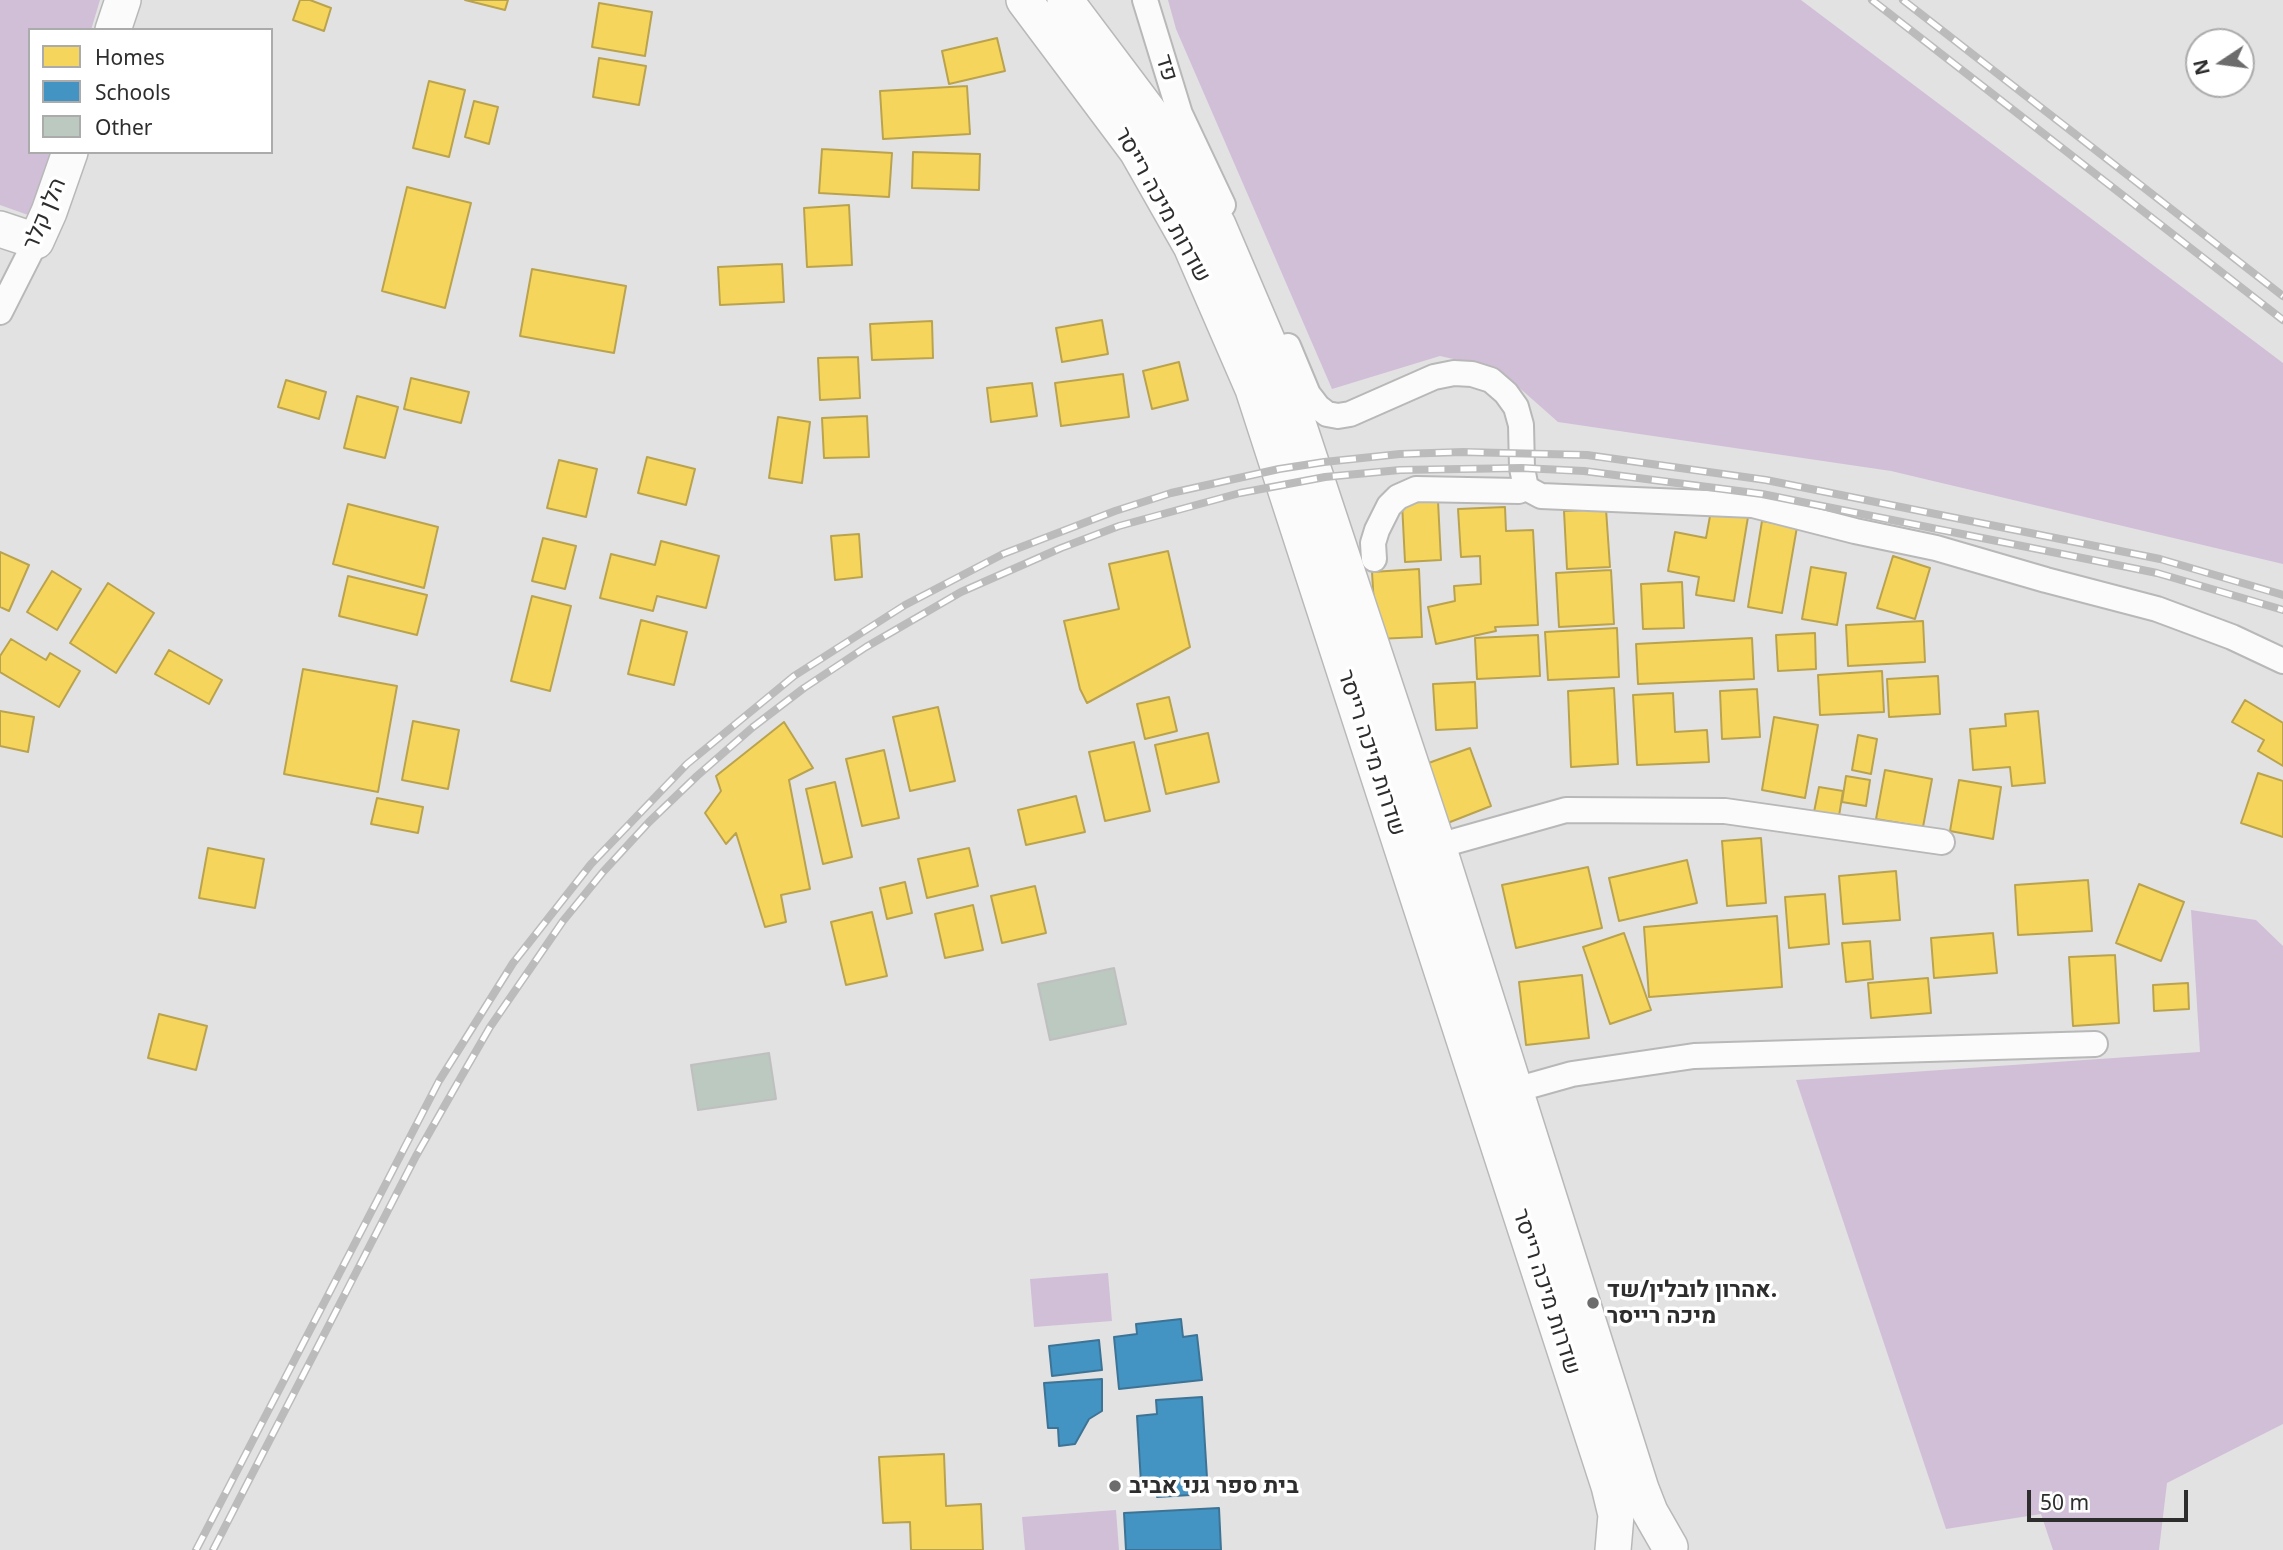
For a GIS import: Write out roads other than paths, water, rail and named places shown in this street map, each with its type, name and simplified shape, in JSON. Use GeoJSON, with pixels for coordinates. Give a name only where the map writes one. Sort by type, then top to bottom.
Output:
{"type":"FeatureCollection","features":[{"type":"Feature","properties":{"kind":"street"},"geometry":{"type":"LineString","coordinates":[[114,28],[123,0]]}},
{"type":"Feature","properties":{"kind":"street","name":"שדרות מיכה רייסר"},"geometry":{"type":"LineString","coordinates":[[1024,0],[1137,151],[1191,246],[1252,389],[1609,1486],[1616,1515],[1613,1550]]}},
{"type":"Feature","properties":{"kind":"street","name":"שדרות מיכה רייסר"},"geometry":{"type":"LineString","coordinates":[[1065,0],[1171,121],[1282,375],[1438,846],[1641,1489],[1650,1512],[1672,1548]]}},
{"type":"Feature","properties":{"kind":"street","name":"פד"},"geometry":{"type":"LineString","coordinates":[[1145,0],[1171,121],[1284,335],[1308,394],[1318,407],[1327,414],[1350,414],[1434,377],[1454,373],[1472,374],[1491,380],[1506,393],[1516,407],[1521,425],[1522,468],[1526,488]]}},
{"type":"Feature","properties":{"kind":"street","name":"הלן קלר"},"geometry":{"type":"LineString","coordinates":[[0,312],[49,212],[69,154]]}},
{"type":"Feature","properties":{"kind":"street"},"geometry":{"type":"LineString","coordinates":[[0,229],[36,241]]}},
{"type":"Feature","properties":{"kind":"street"},"geometry":{"type":"LineString","coordinates":[[1374,559],[1373,543],[1389,506],[1398,497],[1416,489],[1519,491],[1526,488],[1541,496],[1753,505],[1936,548],[2157,610],[2232,637],[2283,661]]}},
{"type":"Feature","properties":{"kind":"street"},"geometry":{"type":"LineString","coordinates":[[1438,846],[1566,810],[1725,811],[1942,842]]}},
{"type":"Feature","properties":{"kind":"street"},"geometry":{"type":"LineString","coordinates":[[1516,1090],[1572,1074],[1695,1056],[2095,1044]]}},
{"type":"Feature","properties":{"kind":"street"},"geometry":{"type":"LineString","coordinates":[[1619,1550],[1632,1542],[1645,1539],[1658,1541],[1672,1548]]}},
{"type":"Feature","properties":{"kind":"railway"},"geometry":{"type":"LineString","coordinates":[[1872,0],[2283,320]]}},
{"type":"Feature","properties":{"kind":"railway"},"geometry":{"type":"LineString","coordinates":[[1903,0],[2283,296]]}},
{"type":"Feature","properties":{"kind":"railway"},"geometry":{"type":"LineString","coordinates":[[196,1550],[439,1081],[513,963],[591,864],[687,764],[794,676],[905,605],[1003,554],[1115,511],[1171,493],[1279,469],[1400,454],[1463,452],[1587,455],[1766,480],[2160,559],[2283,595]]}},
{"type":"Feature","properties":{"kind":"railway"},"geometry":{"type":"LineString","coordinates":[[213,1550],[416,1156],[490,1027],[563,921],[649,822],[753,727],[804,688],[866,647],[961,592],[1119,526],[1240,493],[1325,477],[1400,470],[1522,468],[1584,471],[1762,494],[2157,573],[2283,610]]}},
{"type":"Feature","properties":{"kind":"place","name":"אהרון לובלין/שד. מיכה רייסר"},"geometry":{"type":"Point","coordinates":[1593,1303]}},
{"type":"Feature","properties":{"kind":"place","name":"בית ספר גני אביב"},"geometry":{"type":"Point","coordinates":[1115,1486]}}]}
